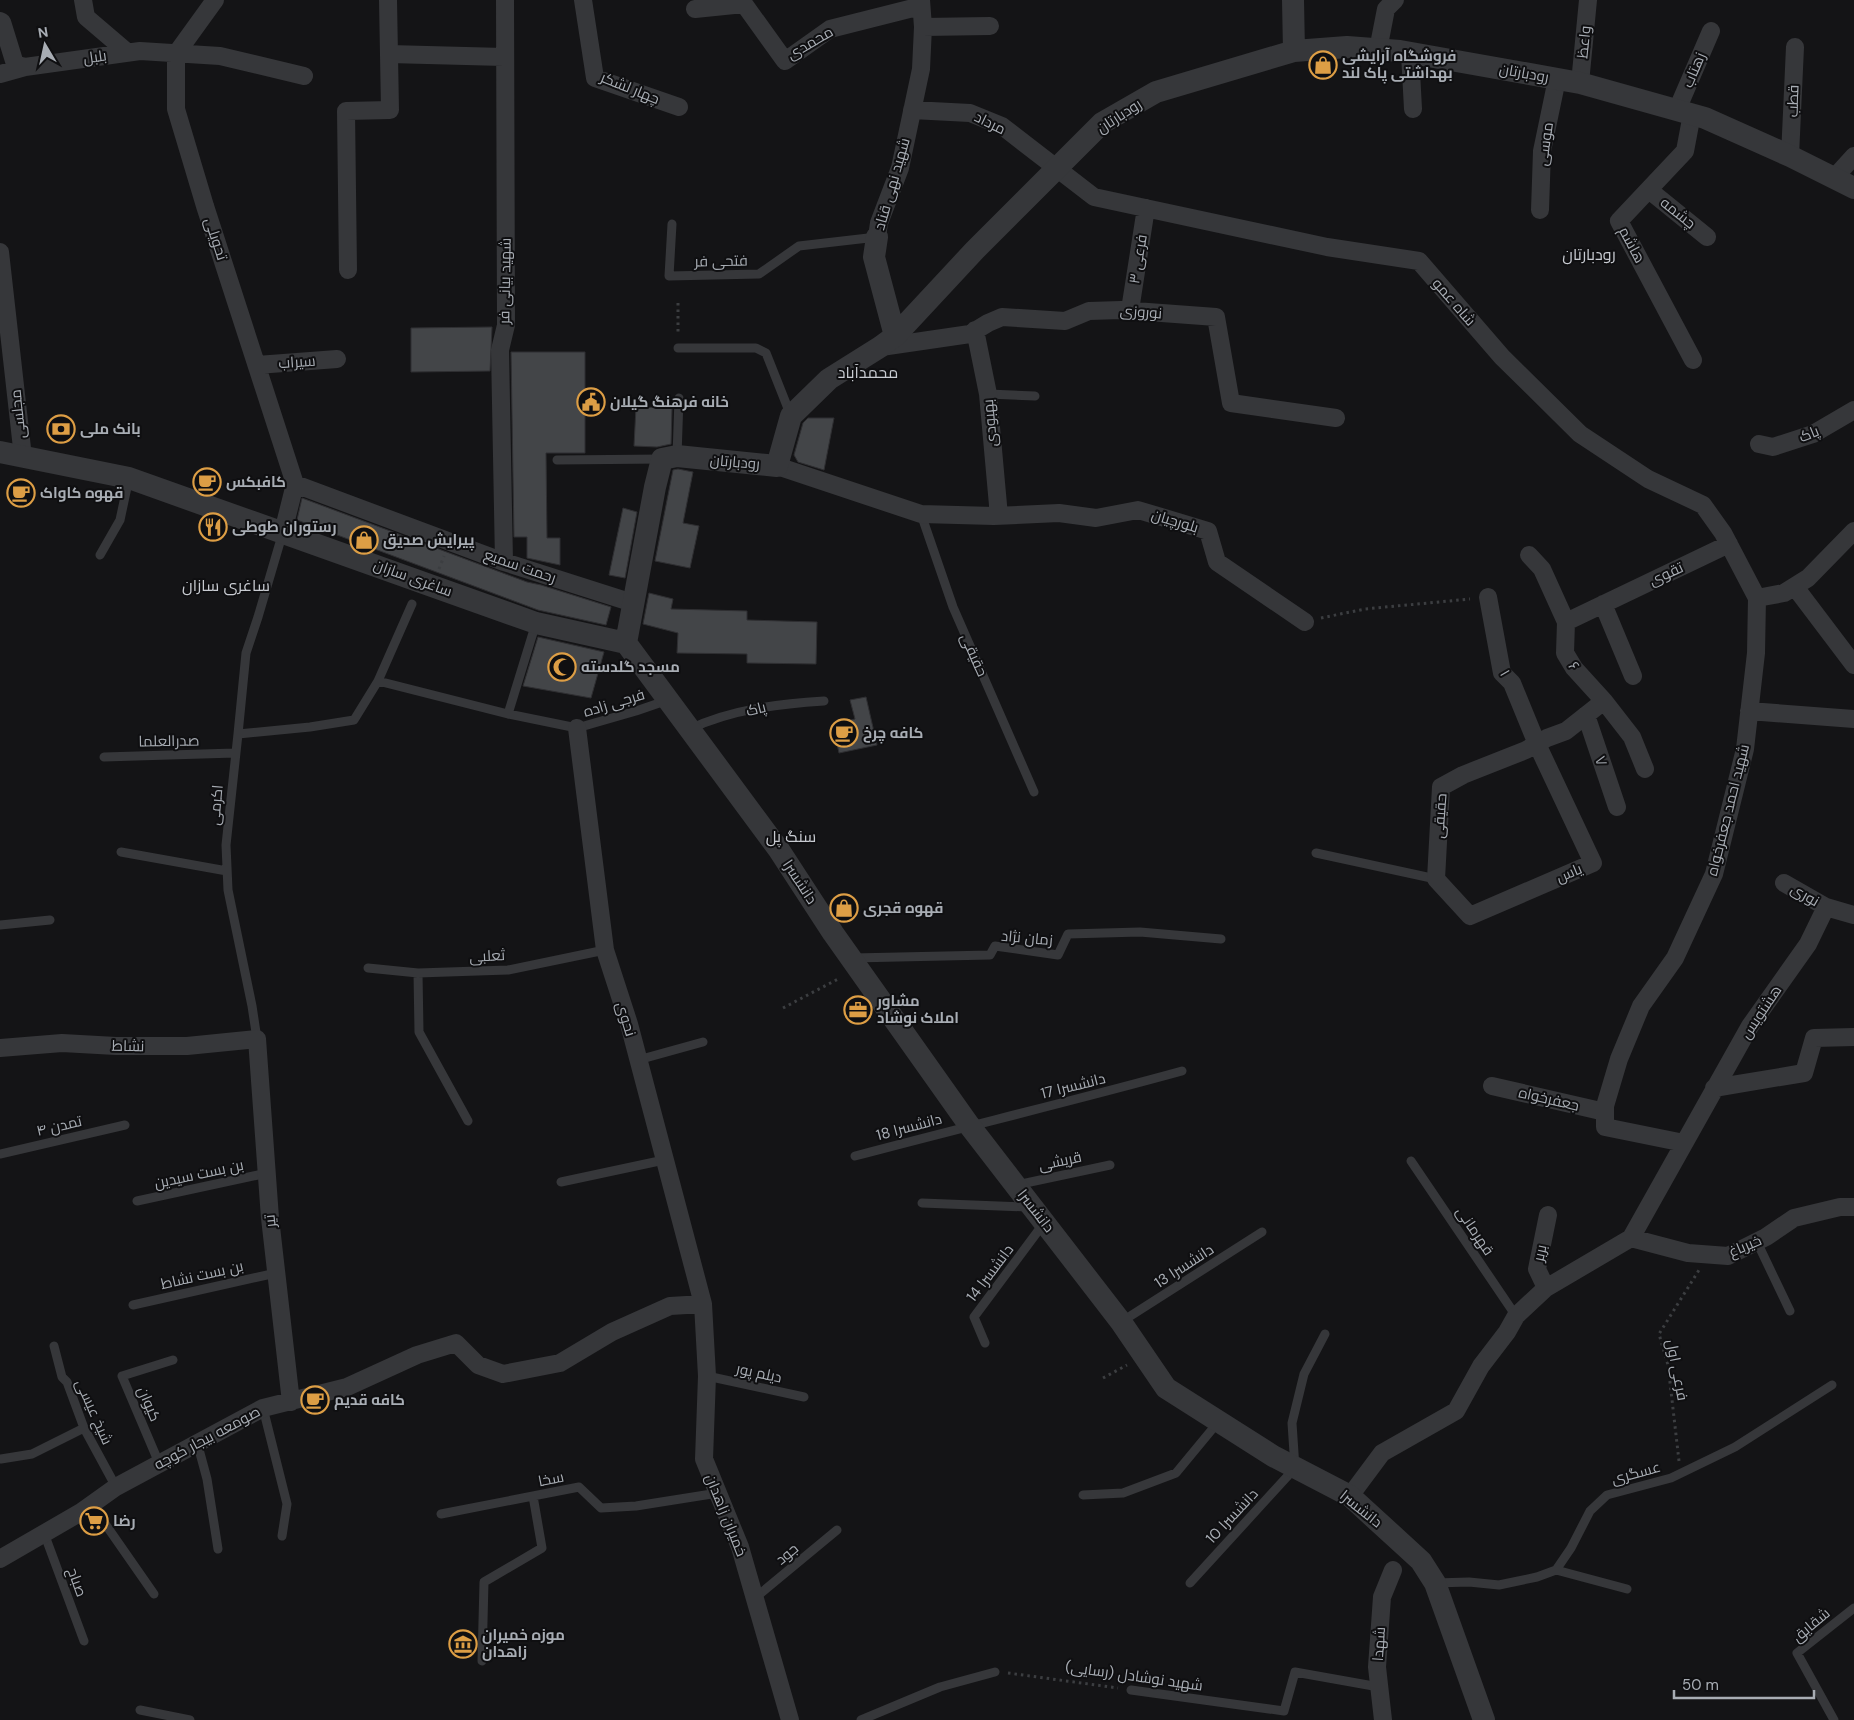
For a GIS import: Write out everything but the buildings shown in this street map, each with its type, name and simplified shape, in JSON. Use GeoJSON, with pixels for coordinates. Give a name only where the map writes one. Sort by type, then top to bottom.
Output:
{"type":"FeatureCollection","features":[{"type":"Feature","properties":{"kind":"street"},"geometry":{"type":"LineString","coordinates":[[83,0],[86,17],[127,52]]}},
{"type":"Feature","properties":{"kind":"street"},"geometry":{"type":"LineString","coordinates":[[176,54],[214,0]]}},
{"type":"Feature","properties":{"kind":"street"},"geometry":{"type":"LineString","coordinates":[[348,270],[346,111],[390,110],[388,0]]}},
{"type":"Feature","properties":{"kind":"street","name":"شهید بیانی فر"},"geometry":{"type":"LineString","coordinates":[[504,562],[500,350],[506,324],[505,0]]}},
{"type":"Feature","properties":{"kind":"street","name":"چهار لشکر"},"geometry":{"type":"LineString","coordinates":[[582,0],[595,78],[679,107]]}},
{"type":"Feature","properties":{"kind":"street"},"geometry":{"type":"LineString","coordinates":[[1293,0],[1294,51]]}},
{"type":"Feature","properties":{"kind":"street"},"geometry":{"type":"LineString","coordinates":[[1378,50],[1386,9],[1395,0]]}},
{"type":"Feature","properties":{"kind":"street","name":"واعظ"},"geometry":{"type":"LineString","coordinates":[[1580,83],[1588,0]]}},
{"type":"Feature","properties":{"kind":"street","name":"محمدی"},"geometry":{"type":"LineString","coordinates":[[695,9],[744,4],[785,61],[830,29],[921,3]]}},
{"type":"Feature","properties":{"kind":"street","name":"شهید نهی قناد"},"geometry":{"type":"LineString","coordinates":[[887,342],[874,257],[879,223],[900,168],[921,69],[923,27],[921,3]]}},
{"type":"Feature","properties":{"kind":"street"},"geometry":{"type":"LineString","coordinates":[[0,7],[2,23],[20,66]]}},
{"type":"Feature","properties":{"kind":"street"},"geometry":{"type":"LineString","coordinates":[[923,27],[990,26]]}},
{"type":"Feature","properties":{"kind":"street","name":"زهتاب"},"geometry":{"type":"LineString","coordinates":[[1685,112],[1711,31]]}},
{"type":"Feature","properties":{"kind":"street","name":"رودبارتان"},"geometry":{"type":"LineString","coordinates":[[670,458],[777,466],[791,416],[829,379],[887,342],[975,250],[1102,123],[1156,92],[1294,51],[1347,47],[1410,53],[1580,83],[1705,118],[1790,156],[1854,188]]}},
{"type":"Feature","properties":{"kind":"street","name":"قطب"},"geometry":{"type":"LineString","coordinates":[[1790,156],[1795,47]]}},
{"type":"Feature","properties":{"kind":"street","name":"بلبل"},"geometry":{"type":"LineString","coordinates":[[0,74],[20,66],[140,50],[220,56],[304,76]]}},
{"type":"Feature","properties":{"kind":"street"},"geometry":{"type":"LineString","coordinates":[[1410,53],[1413,109]]}},
{"type":"Feature","properties":{"kind":"street","name":"تحویلی"},"geometry":{"type":"LineString","coordinates":[[176,54],[176,109],[205,206],[295,484]]}},
{"type":"Feature","properties":{"kind":"street"},"geometry":{"type":"LineString","coordinates":[[389,54],[504,57]]}},
{"type":"Feature","properties":{"kind":"street","name":"موسی"},"geometry":{"type":"LineString","coordinates":[[1540,210],[1542,151],[1557,79]]}},
{"type":"Feature","properties":{"kind":"street","name":"مرداد"},"geometry":{"type":"LineString","coordinates":[[912,110],[970,113],[1002,126],[1057,167]]}},
{"type":"Feature","properties":{"kind":"street","name":"هاشم"},"geometry":{"type":"LineString","coordinates":[[1685,112],[1685,151],[1619,221],[1693,360]]}},
{"type":"Feature","properties":{"kind":"street"},"geometry":{"type":"LineString","coordinates":[[1834,178],[1854,156]]}},
{"type":"Feature","properties":{"kind":"street","name":"شاه عمو"},"geometry":{"type":"LineString","coordinates":[[1057,167],[1094,197],[1327,247],[1419,261],[1502,357],[1580,434],[1648,479],[1703,505],[1729,544],[1757,598]]}},
{"type":"Feature","properties":{"kind":"street","name":"چشمه"},"geometry":{"type":"LineString","coordinates":[[1648,190],[1707,237]]}},
{"type":"Feature","properties":{"kind":"street","name":"فرعی ۳"},"geometry":{"type":"LineString","coordinates":[[1130,310],[1146,208]]}},
{"type":"Feature","properties":{"kind":"street","name":"مجلسی"},"geometry":{"type":"LineString","coordinates":[[0,252],[23,456]]}},
{"type":"Feature","properties":{"kind":"street","name":"نوروزی"},"geometry":{"type":"LineString","coordinates":[[887,342],[970,334],[988,322],[1002,317],[1065,321],[1089,311],[1130,310],[1216,317],[1231,403],[1336,418]]}},
{"type":"Feature","properties":{"kind":"street","name":"بهبودی"},"geometry":{"type":"LineString","coordinates":[[975,330],[988,394],[999,516]]}},
{"type":"Feature","properties":{"kind":"street","name":"سیراب"},"geometry":{"type":"LineString","coordinates":[[257,365],[336,360]]}},
{"type":"Feature","properties":{"kind":"street","name":"پاک"},"geometry":{"type":"LineString","coordinates":[[1759,444],[1774,447],[1813,434],[1854,410]]}},
{"type":"Feature","properties":{"kind":"street","name":"ساغری سازان"},"geometry":{"type":"LineString","coordinates":[[0,452],[129,478],[536,623],[626,643]]}},
{"type":"Feature","properties":{"kind":"street"},"geometry":{"type":"LineString","coordinates":[[626,643],[655,487],[670,458]]}},
{"type":"Feature","properties":{"kind":"street","name":"بلورچیان"},"geometry":{"type":"LineString","coordinates":[[777,466],[921,514],[999,516],[1059,513],[1096,518],[1138,510],[1208,531],[1217,562],[1305,622]]}},
{"type":"Feature","properties":{"kind":"street"},"geometry":{"type":"LineString","coordinates":[[283,532],[295,484]]}},
{"type":"Feature","properties":{"kind":"street","name":"رحمت سمیع"},"geometry":{"type":"LineString","coordinates":[[295,484],[504,562],[633,603]]}},
{"type":"Feature","properties":{"kind":"street"},"geometry":{"type":"LineString","coordinates":[[1757,598],[1784,593],[1795,587],[1808,578],[1854,531]]}},
{"type":"Feature","properties":{"kind":"street","name":"تقوی"},"geometry":{"type":"LineString","coordinates":[[1566,622],[1729,544]]}},
{"type":"Feature","properties":{"kind":"street"},"geometry":{"type":"LineString","coordinates":[[1529,555],[1542,569],[1566,622]]}},
{"type":"Feature","properties":{"kind":"street"},"geometry":{"type":"LineString","coordinates":[[1795,587],[1854,665]]}},
{"type":"Feature","properties":{"kind":"street","name":"۱"},"geometry":{"type":"LineString","coordinates":[[1488,597],[1502,673],[1512,683],[1536,744]]}},
{"type":"Feature","properties":{"kind":"street","name":"شهید احمد جعفرخواه"},"geometry":{"type":"LineString","coordinates":[[1605,1112],[1605,1106],[1619,1059],[1641,1006],[1675,958],[1714,874],[1745,749],[1756,653],[1757,598]]}},
{"type":"Feature","properties":{"kind":"street"},"geometry":{"type":"LineString","coordinates":[[1603,604],[1633,676]]}},
{"type":"Feature","properties":{"kind":"street","name":"۶"},"geometry":{"type":"LineString","coordinates":[[1566,622],[1566,653],[1574,668],[1604,701],[1632,737],[1645,770]]}},
{"type":"Feature","properties":{"kind":"street","name":"دانشسرا"},"geometry":{"type":"LineString","coordinates":[[626,643],[779,850],[855,963],[969,1125],[1121,1322],[1166,1388],[1295,1468],[1350,1496],[1421,1561],[1435,1583],[1484,1720]]}},
{"type":"Feature","properties":{"kind":"street","name":"حقیقی"},"geometry":{"type":"LineString","coordinates":[[1436,879],[1442,786],[1463,775],[1500,761],[1566,731],[1604,701]]}},
{"type":"Feature","properties":{"kind":"street"},"geometry":{"type":"LineString","coordinates":[[1750,711],[1854,719]]}},
{"type":"Feature","properties":{"kind":"street","name":"۷"},"geometry":{"type":"LineString","coordinates":[[1586,715],[1617,807]]}},
{"type":"Feature","properties":{"kind":"street","name":"نحوی"},"geometry":{"type":"LineString","coordinates":[[577,728],[605,950],[629,1024],[703,1304]]}},
{"type":"Feature","properties":{"kind":"street","name":"یاس"},"geometry":{"type":"LineString","coordinates":[[1436,879],[1470,916],[1593,863],[1536,744]]}},
{"type":"Feature","properties":{"kind":"street","name":"نوری"},"geometry":{"type":"LineString","coordinates":[[1784,883],[1826,907]]}},
{"type":"Feature","properties":{"kind":"street"},"geometry":{"type":"LineString","coordinates":[[1826,907],[1854,915]]}},
{"type":"Feature","properties":{"kind":"street","name":"هشتویس"},"geometry":{"type":"LineString","coordinates":[[1631,1238],[1750,1026],[1808,944],[1826,907]]}},
{"type":"Feature","properties":{"kind":"street"},"geometry":{"type":"LineString","coordinates":[[1714,1088],[1804,1073],[1814,1038],[1854,1037]]}},
{"type":"Feature","properties":{"kind":"street","name":"نشاط"},"geometry":{"type":"LineString","coordinates":[[0,1048],[62,1043],[116,1046],[187,1046],[257,1039]]}},
{"type":"Feature","properties":{"kind":"street","name":"تیر"},"geometry":{"type":"LineString","coordinates":[[257,1039],[266,1173],[291,1402]]}},
{"type":"Feature","properties":{"kind":"street","name":"جعفرخواه"},"geometry":{"type":"LineString","coordinates":[[1492,1086],[1605,1112]]}},
{"type":"Feature","properties":{"kind":"street"},"geometry":{"type":"LineString","coordinates":[[1605,1112],[1605,1127],[1684,1142]]}},
{"type":"Feature","properties":{"kind":"street","name":"خیرباغ"},"geometry":{"type":"LineString","coordinates":[[1631,1238],[1688,1253],[1728,1256],[1758,1242],[1794,1218],[1840,1207],[1854,1207]]}},
{"type":"Feature","properties":{"kind":"street","name":"بربر"},"geometry":{"type":"LineString","coordinates":[[1546,1288],[1537,1269],[1548,1216]]}},
{"type":"Feature","properties":{"kind":"street"},"geometry":{"type":"LineString","coordinates":[[1350,1496],[1382,1453],[1456,1411],[1481,1366],[1516,1316],[1546,1288],[1631,1238]]}},
{"type":"Feature","properties":{"kind":"street","name":"خمیران زاهدان"},"geometry":{"type":"LineString","coordinates":[[703,1304],[707,1376],[704,1459],[740,1547],[790,1720]]}},
{"type":"Feature","properties":{"kind":"street","name":"صومعه بیجار کوچه"},"geometry":{"type":"LineString","coordinates":[[0,1559],[92,1504],[116,1487],[263,1408],[347,1387],[417,1356],[456,1343],[478,1365],[503,1374],[560,1363],[612,1332],[670,1306],[703,1304]]}},
{"type":"Feature","properties":{"kind":"street","name":"شهدا"},"geometry":{"type":"LineString","coordinates":[[1383,1720],[1377,1667],[1382,1597],[1393,1570]]}},
{"type":"Feature","properties":{"kind":"lane","name":"فتحی فر"},"geometry":{"type":"LineString","coordinates":[[672,224],[669,276],[759,274],[800,246],[877,237]]}},
{"type":"Feature","properties":{"kind":"lane"},"geometry":{"type":"LineString","coordinates":[[678,348],[756,348],[766,353],[791,416]]}},
{"type":"Feature","properties":{"kind":"lane"},"geometry":{"type":"LineString","coordinates":[[988,394],[1035,396]]}},
{"type":"Feature","properties":{"kind":"lane"},"geometry":{"type":"LineString","coordinates":[[556,460],[670,458],[678,398]]}},
{"type":"Feature","properties":{"kind":"lane"},"geometry":{"type":"LineString","coordinates":[[100,555],[120,520],[129,478]]}},
{"type":"Feature","properties":{"kind":"lane","name":"حقیقی"},"geometry":{"type":"LineString","coordinates":[[921,514],[953,607],[1034,792]]}},
{"type":"Feature","properties":{"kind":"lane","name":"اکرمی"},"geometry":{"type":"LineString","coordinates":[[257,1039],[228,890],[226,845],[246,653],[283,532]]}},
{"type":"Feature","properties":{"kind":"lane"},"geometry":{"type":"LineString","coordinates":[[238,734],[310,727],[354,720],[378,681],[412,604]]}},
{"type":"Feature","properties":{"kind":"lane"},"geometry":{"type":"LineString","coordinates":[[378,681],[508,714],[536,623]]}},
{"type":"Feature","properties":{"kind":"lane","name":"فرجی زاده"},"geometry":{"type":"LineString","coordinates":[[508,714],[577,728],[636,712],[668,700]]}},
{"type":"Feature","properties":{"kind":"lane","name":"پاک"},"geometry":{"type":"LineString","coordinates":[[690,729],[708,720],[773,704],[824,701]]}},
{"type":"Feature","properties":{"kind":"lane","name":"صدرالعلما"},"geometry":{"type":"LineString","coordinates":[[104,756],[235,753]]}},
{"type":"Feature","properties":{"kind":"lane"},"geometry":{"type":"LineString","coordinates":[[121,852],[227,871]]}},
{"type":"Feature","properties":{"kind":"lane"},"geometry":{"type":"LineString","coordinates":[[1316,852],[1436,879]]}},
{"type":"Feature","properties":{"kind":"lane"},"geometry":{"type":"LineString","coordinates":[[0,925],[50,920]]}},
{"type":"Feature","properties":{"kind":"lane","name":"زمان نژاد"},"geometry":{"type":"LineString","coordinates":[[855,963],[990,955],[995,946],[1058,955],[1068,934],[1140,932],[1221,939]]}},
{"type":"Feature","properties":{"kind":"lane","name":"ثعلبی"},"geometry":{"type":"LineString","coordinates":[[368,968],[418,972],[508,970],[605,950]]}},
{"type":"Feature","properties":{"kind":"lane"},"geometry":{"type":"LineString","coordinates":[[418,972],[419,1032],[468,1121]]}},
{"type":"Feature","properties":{"kind":"lane"},"geometry":{"type":"LineString","coordinates":[[638,1060],[703,1042]]}},
{"type":"Feature","properties":{"kind":"lane","name":"دانشسرا 17"},"geometry":{"type":"LineString","coordinates":[[969,1125],[1096,1095],[1182,1071]]}},
{"type":"Feature","properties":{"kind":"lane","name":"تمدن ۴"},"geometry":{"type":"LineString","coordinates":[[0,1154],[125,1125]]}},
{"type":"Feature","properties":{"kind":"lane","name":"دانشسرا 18"},"geometry":{"type":"LineString","coordinates":[[855,1156],[969,1125]]}},
{"type":"Feature","properties":{"kind":"lane"},"geometry":{"type":"LineString","coordinates":[[561,1182],[664,1160]]}},
{"type":"Feature","properties":{"kind":"lane","name":"قهرمانی"},"geometry":{"type":"LineString","coordinates":[[1411,1161],[1516,1316]]}},
{"type":"Feature","properties":{"kind":"lane","name":"قریشی"},"geometry":{"type":"LineString","coordinates":[[1016,1185],[1110,1165]]}},
{"type":"Feature","properties":{"kind":"lane","name":"بن بست سیدین"},"geometry":{"type":"LineString","coordinates":[[137,1201],[266,1173]]}},
{"type":"Feature","properties":{"kind":"lane"},"geometry":{"type":"LineString","coordinates":[[922,1203],[1039,1215]]}},
{"type":"Feature","properties":{"kind":"lane","name":"دانشسرا 14"},"geometry":{"type":"LineString","coordinates":[[986,1343],[974,1317],[1039,1215]]}},
{"type":"Feature","properties":{"kind":"lane","name":"دانشسرا 13"},"geometry":{"type":"LineString","coordinates":[[1121,1322],[1262,1232]]}},
{"type":"Feature","properties":{"kind":"lane"},"geometry":{"type":"LineString","coordinates":[[1758,1242],[1790,1310]]}},
{"type":"Feature","properties":{"kind":"lane","name":"بن بست نشاط"},"geometry":{"type":"LineString","coordinates":[[134,1305],[276,1273]]}},
{"type":"Feature","properties":{"kind":"lane"},"geometry":{"type":"LineString","coordinates":[[1295,1468],[1292,1423],[1304,1374],[1325,1334]]}},
{"type":"Feature","properties":{"kind":"lane","name":"شیخ عیسی"},"geometry":{"type":"LineString","coordinates":[[54,1346],[62,1377],[67,1382],[84,1428],[116,1487]]}},
{"type":"Feature","properties":{"kind":"lane","name":"کیوان"},"geometry":{"type":"LineString","coordinates":[[159,1464],[122,1376],[172,1360]]}},
{"type":"Feature","properties":{"kind":"lane","name":"دیلم پور"},"geometry":{"type":"LineString","coordinates":[[707,1376],[804,1397]]}},
{"type":"Feature","properties":{"kind":"lane","name":"عسگری"},"geometry":{"type":"LineString","coordinates":[[1556,1570],[1571,1548],[1590,1511],[1606,1495],[1671,1478],[1735,1447],[1832,1385]]}},
{"type":"Feature","properties":{"kind":"lane"},"geometry":{"type":"LineString","coordinates":[[263,1408],[287,1504],[282,1536]]}},
{"type":"Feature","properties":{"kind":"lane"},"geometry":{"type":"LineString","coordinates":[[1083,1495],[1123,1493],[1176,1473],[1219,1421]]}},
{"type":"Feature","properties":{"kind":"lane"},"geometry":{"type":"LineString","coordinates":[[1,1459],[32,1454],[84,1428]]}},
{"type":"Feature","properties":{"kind":"lane"},"geometry":{"type":"LineString","coordinates":[[197,1442],[207,1479],[218,1549]]}},
{"type":"Feature","properties":{"kind":"lane","name":"دانشسرا 10"},"geometry":{"type":"LineString","coordinates":[[1190,1583],[1295,1468]]}},
{"type":"Feature","properties":{"kind":"lane","name":"سخا"},"geometry":{"type":"LineString","coordinates":[[441,1514],[579,1487],[601,1508],[636,1506],[718,1493]]}},
{"type":"Feature","properties":{"kind":"lane"},"geometry":{"type":"LineString","coordinates":[[482,1661],[484,1582],[542,1548],[533,1496]]}},
{"type":"Feature","properties":{"kind":"lane"},"geometry":{"type":"LineString","coordinates":[[92,1504],[154,1594]]}},
{"type":"Feature","properties":{"kind":"lane","name":"جود"},"geometry":{"type":"LineString","coordinates":[[755,1598],[837,1530]]}},
{"type":"Feature","properties":{"kind":"lane","name":"صباح"},"geometry":{"type":"LineString","coordinates":[[44,1533],[84,1641]]}},
{"type":"Feature","properties":{"kind":"lane"},"geometry":{"type":"LineString","coordinates":[[1435,1583],[1469,1582],[1499,1585],[1537,1578],[1556,1570],[1627,1589]]}},
{"type":"Feature","properties":{"kind":"lane","name":"شقایق"},"geometry":{"type":"LineString","coordinates":[[1834,1720],[1797,1653],[1854,1608]]}},
{"type":"Feature","properties":{"kind":"lane"},"geometry":{"type":"LineString","coordinates":[[861,1720],[940,1688],[995,1672]]}},
{"type":"Feature","properties":{"kind":"lane","name":"شهید نوشادل (رسایی)"},"geometry":{"type":"LineString","coordinates":[[1131,1690],[1284,1711],[1294,1672],[1379,1687]]}},
{"type":"Feature","properties":{"kind":"lane"},"geometry":{"type":"LineString","coordinates":[[140,1710],[190,1720]]}},
{"type":"Feature","properties":{"kind":"path"},"geometry":{"type":"LineString","coordinates":[[678,303],[678,348]]}},
{"type":"Feature","properties":{"kind":"path"},"geometry":{"type":"LineString","coordinates":[[433,586],[449,542]]}},
{"type":"Feature","properties":{"kind":"path"},"geometry":{"type":"LineString","coordinates":[[1305,622],[1365,608],[1488,597]]}},
{"type":"Feature","properties":{"kind":"path"},"geometry":{"type":"LineString","coordinates":[[783,1008],[855,963]]}},
{"type":"Feature","properties":{"kind":"path","name":"فرعی اول"},"geometry":{"type":"LineString","coordinates":[[1681,1473],[1668,1365],[1659,1334],[1709,1255]]}},
{"type":"Feature","properties":{"kind":"path"},"geometry":{"type":"LineString","coordinates":[[1103,1378],[1144,1356]]}},
{"type":"Feature","properties":{"kind":"path","name":"شهید نوشادل (رسایی)"},"geometry":{"type":"LineString","coordinates":[[995,1672],[1131,1690]]}},
{"type":"Feature","properties":{"kind":"place","name":"فروشگاه آرایشی بهداشتی پاک لند"},"geometry":{"type":"Point","coordinates":[1323,65]}},
{"type":"Feature","properties":{"kind":"place","name":"خانه فرهنگ گیلان"},"geometry":{"type":"Point","coordinates":[591,402]}},
{"type":"Feature","properties":{"kind":"place","name":"بانک ملی"},"geometry":{"type":"Point","coordinates":[61,429]}},
{"type":"Feature","properties":{"kind":"place","name":"کافبکس"},"geometry":{"type":"Point","coordinates":[207,482]}},
{"type":"Feature","properties":{"kind":"place","name":"قهوه کاواک"},"geometry":{"type":"Point","coordinates":[21,493]}},
{"type":"Feature","properties":{"kind":"place","name":"رستوران طوطی"},"geometry":{"type":"Point","coordinates":[213,527]}},
{"type":"Feature","properties":{"kind":"place","name":"پیرایش صدیق"},"geometry":{"type":"Point","coordinates":[364,540]}},
{"type":"Feature","properties":{"kind":"place","name":"مسجد گلدسته"},"geometry":{"type":"Point","coordinates":[562,667]}},
{"type":"Feature","properties":{"kind":"place","name":"کافه چرخ"},"geometry":{"type":"Point","coordinates":[844,733]}},
{"type":"Feature","properties":{"kind":"place","name":"قهوه قجری"},"geometry":{"type":"Point","coordinates":[844,908]}},
{"type":"Feature","properties":{"kind":"place","name":"مشاور املاک نوشاد"},"geometry":{"type":"Point","coordinates":[858,1010]}},
{"type":"Feature","properties":{"kind":"place","name":"کافه قدیم"},"geometry":{"type":"Point","coordinates":[315,1400]}},
{"type":"Feature","properties":{"kind":"place","name":"رضا"},"geometry":{"type":"Point","coordinates":[94,1521]}},
{"type":"Feature","properties":{"kind":"place","name":"موزه خمیران زاهدان"},"geometry":{"type":"Point","coordinates":[463,1644]}},
{"type":"Feature","properties":{"kind":"district","name":"رودبارتان"},"geometry":{"type":"Point","coordinates":[1589,254]}},
{"type":"Feature","properties":{"kind":"district","name":"محمدآباد"},"geometry":{"type":"Point","coordinates":[868,372]}},
{"type":"Feature","properties":{"kind":"district","name":"ساغری سازان"},"geometry":{"type":"Point","coordinates":[226,585]}},
{"type":"Feature","properties":{"kind":"district","name":"سنگ پل"},"geometry":{"type":"Point","coordinates":[791,836]}}]}
